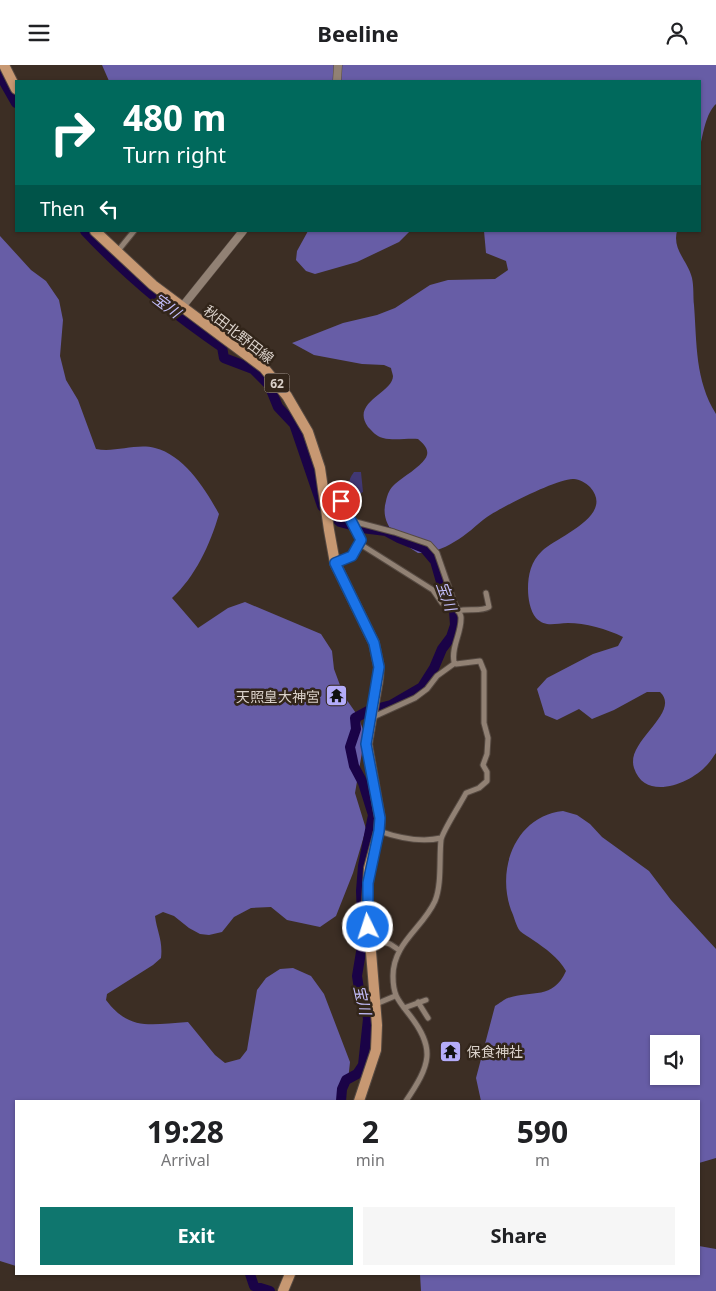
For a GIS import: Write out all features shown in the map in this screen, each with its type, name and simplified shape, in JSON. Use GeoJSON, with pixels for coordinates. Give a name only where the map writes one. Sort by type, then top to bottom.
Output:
{"type":"FeatureCollection","features":[{"type":"Feature","properties":{"kind":"main road"},"geometry":{"type":"LineString","coordinates":[[4,65],[15,87]]}},
{"type":"Feature","properties":{"kind":"main road","name":"秋田北野田線"},"geometry":{"type":"LineString","coordinates":[[96,232],[182,307],[258,363],[272,377],[299,416],[313,445],[320,468],[335,563],[374,643],[377,654],[378,680],[366,744],[380,809],[379,831],[368,883],[366,903],[376,1004],[376,1050],[359,1100]]}},
{"type":"Feature","properties":{"kind":"main road"},"geometry":{"type":"LineString","coordinates":[[283,1291],[290,1275]]}},
{"type":"Feature","properties":{"kind":"street"},"geometry":{"type":"LineString","coordinates":[[337,80],[338,65]]}},
{"type":"Feature","properties":{"kind":"street"},"geometry":{"type":"LineString","coordinates":[[117,252],[133,232]]}},
{"type":"Feature","properties":{"kind":"street"},"geometry":{"type":"LineString","coordinates":[[182,307],[242,232]]}},
{"type":"Feature","properties":{"kind":"street"},"geometry":{"type":"LineString","coordinates":[[325,497],[338,497],[361,540],[352,556],[335,563]]}},
{"type":"Feature","properties":{"kind":"street"},"geometry":{"type":"LineString","coordinates":[[353,525],[394,532],[429,544],[437,553],[453,602],[461,616],[453,655],[456,663]]}},
{"type":"Feature","properties":{"kind":"street"},"geometry":{"type":"LineString","coordinates":[[360,544],[433,590],[442,603],[453,602]]}},
{"type":"Feature","properties":{"kind":"street"},"geometry":{"type":"LineString","coordinates":[[458,611],[489,607],[486,593]]}},
{"type":"Feature","properties":{"kind":"street"},"geometry":{"type":"LineString","coordinates":[[372,712],[415,698],[437,676],[456,663],[480,661],[484,671],[484,723],[488,738],[487,754],[483,765],[487,772],[487,781],[479,788],[466,793],[441,838],[436,899],[427,915],[399,950],[393,974],[395,996],[422,1033],[426,1041],[428,1054],[422,1073],[407,1100]]}},
{"type":"Feature","properties":{"kind":"street"},"geometry":{"type":"LineString","coordinates":[[379,831],[408,839],[433,840],[441,838]]}},
{"type":"Feature","properties":{"kind":"street"},"geometry":{"type":"LineString","coordinates":[[370,938],[390,944],[399,950]]}},
{"type":"Feature","properties":{"kind":"street"},"geometry":{"type":"LineString","coordinates":[[376,1004],[395,996]]}},
{"type":"Feature","properties":{"kind":"street"},"geometry":{"type":"LineString","coordinates":[[404,1008],[426,1000]]}},
{"type":"Feature","properties":{"kind":"street"},"geometry":{"type":"LineString","coordinates":[[418,1003],[428,1018]]}},
{"type":"Feature","properties":{"kind":"shaded area"},"geometry":{"type":"Polygon","coordinates":[[[102,65],[716,65],[716,104],[707,118],[701,143],[701,80],[109,80],[102,65]]]}},
{"type":"Feature","properties":{"kind":"shaded area"},"geometry":{"type":"Polygon","coordinates":[[[307,232],[409,232],[399,242],[357,262],[315,274],[306,271],[296,260],[297,251],[307,232]]]}},
{"type":"Feature","properties":{"kind":"shaded area"},"geometry":{"type":"Polygon","coordinates":[[[484,232],[677,232],[678,250],[693,281],[698,361],[701,375],[709,401],[716,414],[716,753],[699,772],[679,783],[657,787],[648,785],[640,778],[634,768],[633,758],[637,748],[664,709],[665,700],[660,692],[647,692],[614,710],[592,719],[579,709],[557,720],[545,715],[537,689],[547,678],[593,654],[618,646],[623,637],[589,625],[543,623],[536,618],[530,604],[528,584],[533,564],[538,555],[549,545],[581,525],[590,516],[595,507],[596,498],[590,487],[576,479],[556,483],[517,500],[494,513],[446,547],[418,553],[392,532],[385,518],[385,510],[386,499],[390,490],[423,462],[427,456],[426,448],[418,439],[392,439],[378,436],[368,427],[364,418],[364,411],[368,404],[387,388],[391,382],[393,376],[391,368],[384,365],[362,364],[314,355],[292,343],[343,323],[377,315],[395,308],[430,285],[448,280],[495,279],[508,270],[506,261],[486,253],[484,232]]]}},
{"type":"Feature","properties":{"kind":"shaded area"},"geometry":{"type":"Polygon","coordinates":[[[0,236],[31,270],[46,281],[59,300],[63,320],[60,356],[66,380],[78,400],[96,449],[111,450],[148,447],[166,452],[185,466],[201,484],[219,514],[201,560],[188,580],[172,598],[198,628],[228,608],[245,602],[321,634],[332,651],[334,669],[344,696],[358,716],[365,735],[355,793],[366,829],[353,873],[336,916],[320,927],[287,920],[271,907],[251,908],[234,917],[222,932],[209,935],[200,934],[174,916],[163,912],[155,916],[161,941],[161,958],[107,994],[106,1000],[115,1010],[133,1022],[153,1024],[188,1022],[215,1055],[225,1063],[240,1059],[247,1050],[257,990],[266,978],[280,969],[293,968],[311,976],[324,994],[350,1062],[343,1100],[15,1100],[15,1266],[0,1261],[0,236]]]}},
{"type":"Feature","properties":{"kind":"shaded area"},"geometry":{"type":"Polygon","coordinates":[[[354,472],[361,472],[363,492],[357,495],[352,493],[349,485],[350,478],[354,472]]]}},
{"type":"Feature","properties":{"kind":"shaded area"},"geometry":{"type":"Polygon","coordinates":[[[563,811],[577,815],[590,824],[602,837],[649,871],[671,900],[716,949],[716,1158],[700,1163],[700,1100],[481,1100],[476,1078],[495,1006],[508,998],[548,990],[561,980],[566,971],[543,947],[520,931],[511,910],[506,878],[508,862],[522,833],[533,823],[547,815],[563,811]]]}},
{"type":"Feature","properties":{"kind":"shaded area"},"geometry":{"type":"Polygon","coordinates":[[[700,1246],[716,1249],[716,1291],[421,1291],[420,1275],[700,1275],[700,1246]]]}},
{"type":"Feature","properties":{"kind":"waterway","name":"宝川"},"geometry":{"type":"LineString","coordinates":[[0,75],[15,101]]}},
{"type":"Feature","properties":{"kind":"waterway","name":"宝川"},"geometry":{"type":"LineString","coordinates":[[86,232],[150,293],[222,347],[224,358],[253,369],[269,385],[278,407],[294,424],[322,506],[340,522],[362,528],[386,531],[424,548],[435,561],[445,596],[454,610],[455,625],[451,637],[442,649],[434,668],[422,687],[391,705],[368,711],[355,718],[356,729],[350,747],[354,766],[363,783],[373,815],[363,866],[361,891],[363,940],[357,976],[359,989],[366,1005],[368,1019],[363,1065],[357,1074],[346,1080],[342,1089],[341,1100]]}},
{"type":"Feature","properties":{"kind":"waterway","name":"宝川"},"geometry":{"type":"LineString","coordinates":[[250,1275],[254,1286],[270,1291]]}},
{"type":"Feature","properties":{"kind":"place","name":"天照皇大神宮"},"geometry":{"type":"Point","coordinates":[336,696]}},
{"type":"Feature","properties":{"kind":"place","name":"保食神社"},"geometry":{"type":"Point","coordinates":[451,1051]}},
{"type":"Feature","properties":{"kind":"route"},"geometry":{"type":"LineString","coordinates":[[341,501],[361,540],[352,556],[335,563],[374,643],[379,667],[366,744],[380,809],[379,831],[369,868],[366,903],[368,927]]}}]}
